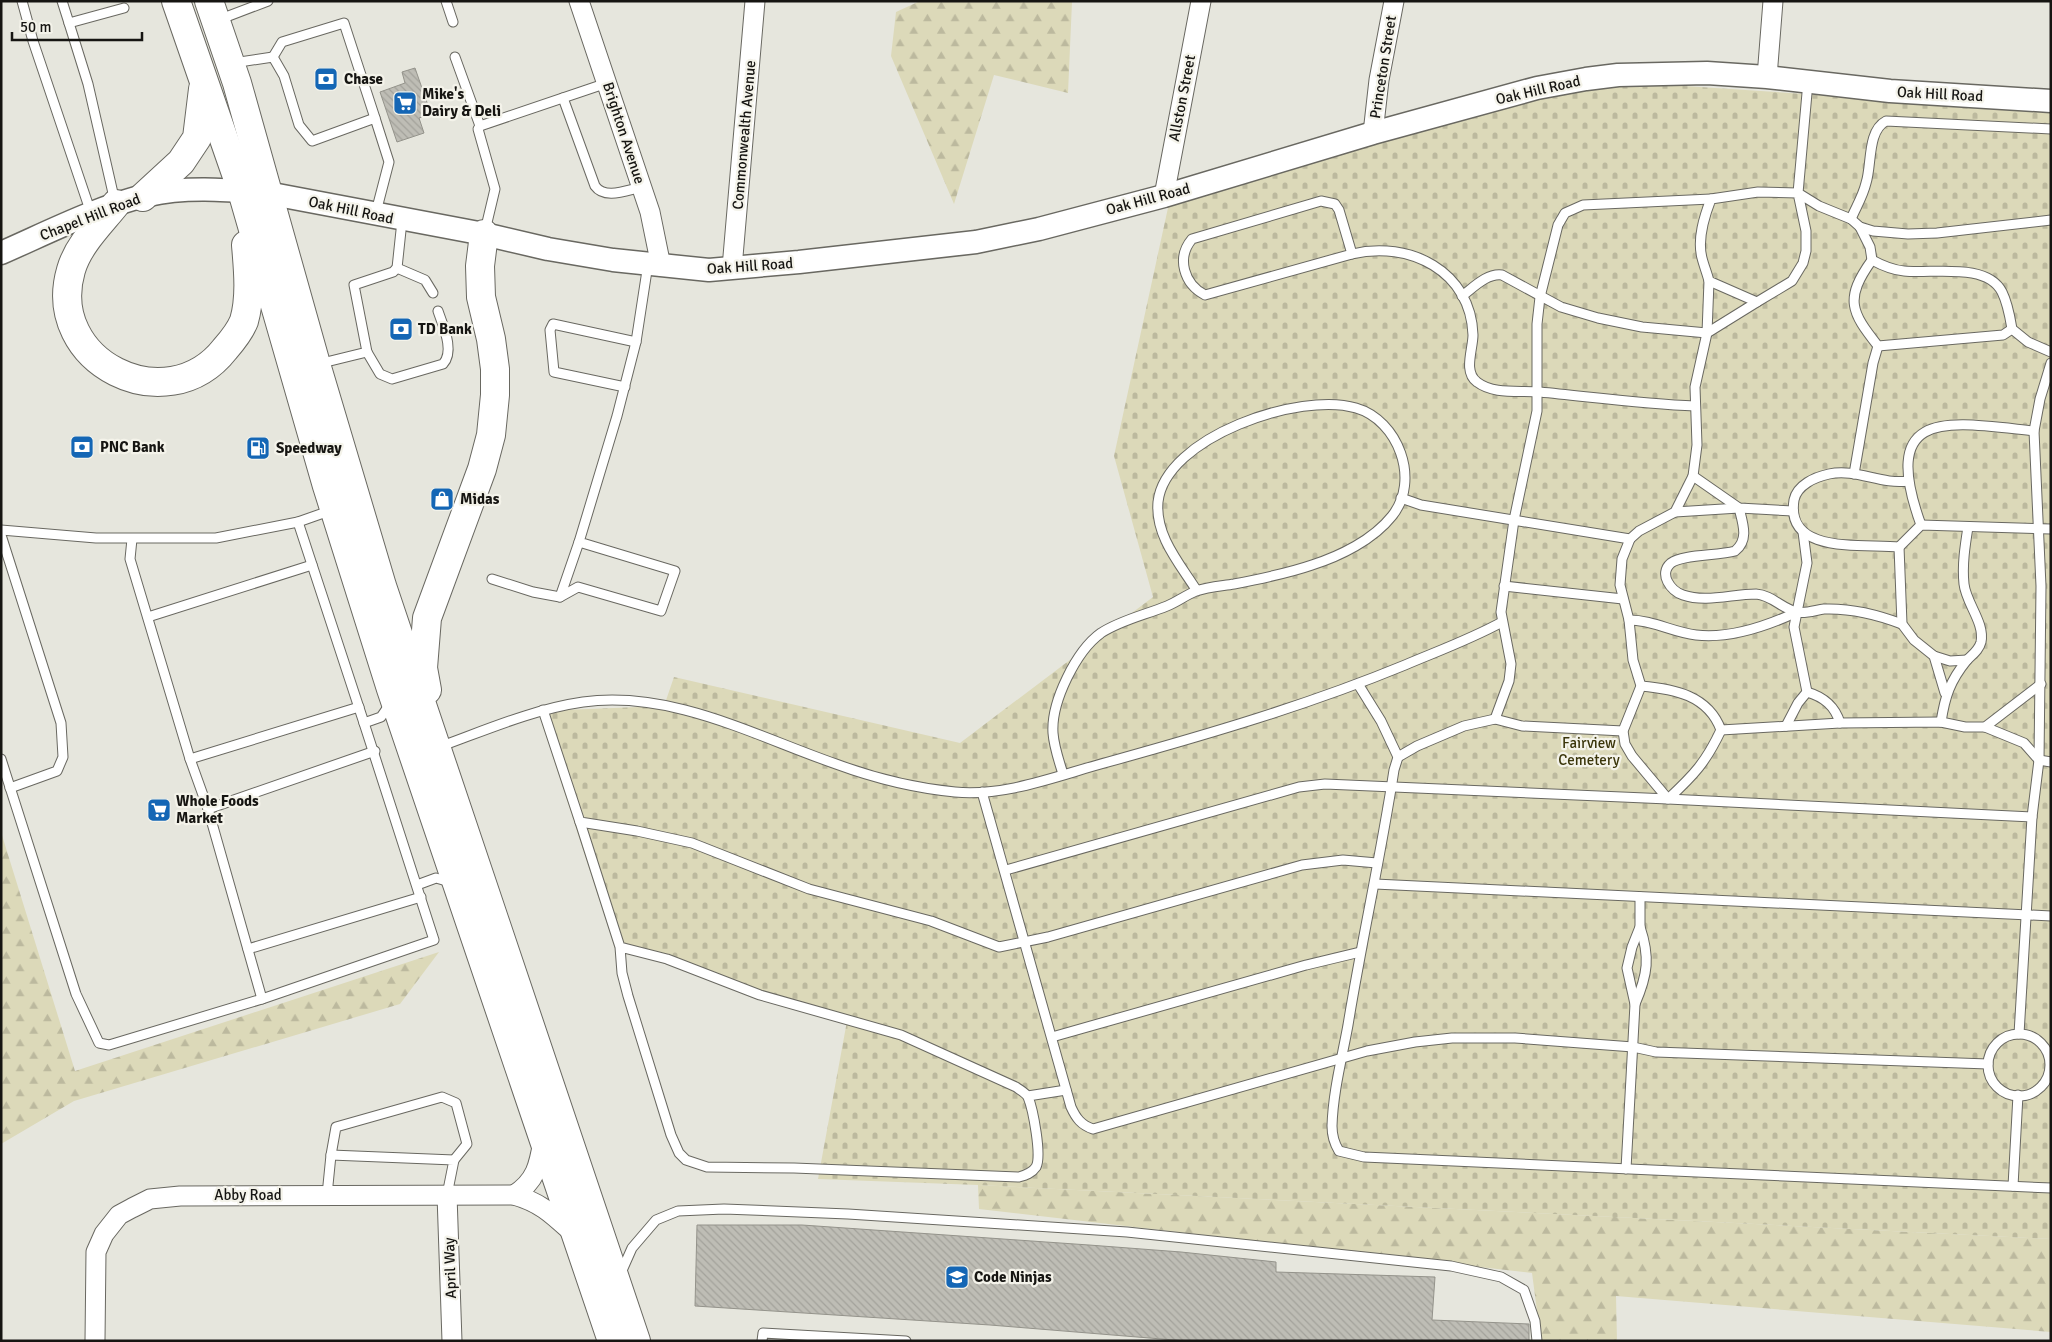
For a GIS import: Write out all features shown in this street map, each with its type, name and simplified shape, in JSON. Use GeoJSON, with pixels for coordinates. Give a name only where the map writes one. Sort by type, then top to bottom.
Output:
{"type":"FeatureCollection","features":[{"type":"Feature","properties":{"kind":"highway"},"geometry":{"type":"LineString","coordinates":[[176,1],[204,83],[254,192],[316,364],[382,586],[435,748],[636,1341]]}},
{"type":"Feature","properties":{"kind":"highway"},"geometry":{"type":"LineString","coordinates":[[212,11],[230,64],[254,192],[334,509],[391,689],[612,1341]]}},
{"type":"Feature","properties":{"kind":"highway"},"geometry":{"type":"LineString","coordinates":[[143,197],[180,162],[197,138],[204,83]]}},
{"type":"Feature","properties":{"kind":"highway"},"geometry":{"type":"LineString","coordinates":[[104,210],[71,269],[68,288],[72,322],[85,348],[99,362],[113,371],[126,377],[166,382],[186,377],[207,367],[225,350],[244,321],[254,192]]}},
{"type":"Feature","properties":{"kind":"highway"},"geometry":{"type":"LineString","coordinates":[[435,748],[424,668],[427,618],[482,468],[491,434],[496,395],[491,339],[481,297],[480,266],[484,234]]}},
{"type":"Feature","properties":{"kind":"street","name":"Brighton Avenue"},"geometry":{"type":"LineString","coordinates":[[579,1],[650,212],[654,265]]}},
{"type":"Feature","properties":{"kind":"street","name":"Commonwealth Avenue"},"geometry":{"type":"LineString","coordinates":[[732,268],[755,1]]}},
{"type":"Feature","properties":{"kind":"street","name":"Allston Street"},"geometry":{"type":"LineString","coordinates":[[1164,196],[1201,1]]}},
{"type":"Feature","properties":{"kind":"street","name":"Princeton Street"},"geometry":{"type":"LineString","coordinates":[[1373,133],[1379,80],[1394,1]]}},
{"type":"Feature","properties":{"kind":"street"},"geometry":{"type":"LineString","coordinates":[[1767,77],[1773,1]]}},
{"type":"Feature","properties":{"kind":"street","name":"Oak Hill Road"},"geometry":{"type":"LineString","coordinates":[[254,192],[402,221],[484,234],[548,249],[688,269],[732,268],[976,242],[1039,229],[1164,196],[1373,133],[1537,88],[1586,79],[1688,72],[1767,77],[1890,91],[2051,101]]}},
{"type":"Feature","properties":{"kind":"street","name":"Chapel Hill Road"},"geometry":{"type":"LineString","coordinates":[[1,253],[104,210],[143,197],[189,191],[254,192]]}},
{"type":"Feature","properties":{"kind":"street"},"geometry":{"type":"LineString","coordinates":[[514,1194],[532,1180],[539,1165],[544,1137]]}},
{"type":"Feature","properties":{"kind":"street","name":"Abby Road"},"geometry":{"type":"LineString","coordinates":[[95,1341],[96,1252],[104,1234],[120,1215],[150,1199],[180,1196],[514,1194],[533,1200],[546,1208],[577,1236]]}},
{"type":"Feature","properties":{"kind":"street","name":"April Way"},"geometry":{"type":"LineString","coordinates":[[447,1195],[452,1341]]}},
{"type":"Feature","properties":{"kind":"lane"},"geometry":{"type":"LineString","coordinates":[[22,1],[104,210]]}},
{"type":"Feature","properties":{"kind":"lane"},"geometry":{"type":"LineString","coordinates":[[62,1],[88,84],[104,210]]}},
{"type":"Feature","properties":{"kind":"lane"},"geometry":{"type":"LineString","coordinates":[[212,11],[268,1]]}},
{"type":"Feature","properties":{"kind":"lane"},"geometry":{"type":"LineString","coordinates":[[446,1],[452,22]]}},
{"type":"Feature","properties":{"kind":"lane"},"geometry":{"type":"LineString","coordinates":[[69,23],[124,8]]}},
{"type":"Feature","properties":{"kind":"lane"},"geometry":{"type":"LineString","coordinates":[[230,64],[273,56],[282,42],[344,23],[389,162],[375,215]]}},
{"type":"Feature","properties":{"kind":"lane"},"geometry":{"type":"LineString","coordinates":[[273,56],[284,76],[299,125],[312,140],[375,118]]}},
{"type":"Feature","properties":{"kind":"lane"},"geometry":{"type":"LineString","coordinates":[[455,57],[480,126],[478,129],[495,189],[484,234]]}},
{"type":"Feature","properties":{"kind":"lane"},"geometry":{"type":"LineString","coordinates":[[1462,296],[1486,278],[1496,274],[1502,275],[1561,307],[1614,322],[1707,334],[1792,281],[1803,262],[1806,251],[1806,231],[1798,193],[1808,82]]}},
{"type":"Feature","properties":{"kind":"lane"},"geometry":{"type":"LineString","coordinates":[[480,126],[607,83]]}},
{"type":"Feature","properties":{"kind":"lane"},"geometry":{"type":"LineString","coordinates":[[563,98],[595,186],[599,192],[607,194],[642,187]]}},
{"type":"Feature","properties":{"kind":"lane"},"geometry":{"type":"LineString","coordinates":[[1851,219],[1867,182],[1874,138],[1882,124],[1886,121],[2051,130]]}},
{"type":"Feature","properties":{"kind":"lane"},"geometry":{"type":"LineString","coordinates":[[1495,720],[1509,681],[1511,664],[1501,612],[1514,520],[1537,411],[1537,324],[1540,297],[1558,225],[1565,214],[1583,205],[1711,199],[1758,192],[1798,193],[1819,206],[1851,219],[1860,227],[1870,247],[1872,260],[1862,274],[1854,304],[1858,321],[1878,346]]}},
{"type":"Feature","properties":{"kind":"lane"},"geometry":{"type":"LineString","coordinates":[[1674,512],[1693,476],[1697,445],[1695,387],[1707,334],[1709,281],[1700,244],[1706,213],[1711,199]]}},
{"type":"Feature","properties":{"kind":"lane"},"geometry":{"type":"LineString","coordinates":[[1352,254],[1339,210],[1335,204],[1321,201],[1199,236],[1187,245],[1183,256],[1185,271],[1190,283],[1195,290],[1205,295],[1370,250],[1403,252],[1423,258],[1444,273],[1462,296],[1473,335],[1470,371],[1472,378],[1477,383],[1493,389],[1649,404],[1695,406]]}},
{"type":"Feature","properties":{"kind":"lane"},"geometry":{"type":"LineString","coordinates":[[1860,227],[1873,231],[1908,234],[1937,233],[2051,220]]}},
{"type":"Feature","properties":{"kind":"lane"},"geometry":{"type":"LineString","coordinates":[[402,221],[397,268],[393,272],[354,285],[367,352],[380,374],[392,378],[443,364],[448,359],[449,351],[438,311]]}},
{"type":"Feature","properties":{"kind":"lane"},"geometry":{"type":"LineString","coordinates":[[1872,260],[1886,268],[1905,271],[1970,272],[1993,281],[2001,291],[2008,309],[2012,329],[2028,342],[2051,352]]}},
{"type":"Feature","properties":{"kind":"lane"},"geometry":{"type":"LineString","coordinates":[[560,597],[579,542],[625,387],[654,265]]}},
{"type":"Feature","properties":{"kind":"lane"},"geometry":{"type":"LineString","coordinates":[[397,268],[425,280],[433,293]]}},
{"type":"Feature","properties":{"kind":"lane"},"geometry":{"type":"LineString","coordinates":[[1709,281],[1757,302]]}},
{"type":"Feature","properties":{"kind":"lane"},"geometry":{"type":"LineString","coordinates":[[625,387],[554,372],[550,330],[553,324],[636,342]]}},
{"type":"Feature","properties":{"kind":"lane"},"geometry":{"type":"LineString","coordinates":[[1878,346],[2003,335],[2012,329]]}},
{"type":"Feature","properties":{"kind":"lane"},"geometry":{"type":"LineString","coordinates":[[1854,474],[1873,363],[1878,346]]}},
{"type":"Feature","properties":{"kind":"lane"},"geometry":{"type":"LineString","coordinates":[[316,364],[367,352]]}},
{"type":"Feature","properties":{"kind":"lane"},"geometry":{"type":"LineString","coordinates":[[2019,1034],[2032,817],[2039,760],[2041,684],[2041,586],[2034,432],[2040,399],[2051,363]]}},
{"type":"Feature","properties":{"kind":"lane"},"geometry":{"type":"LineString","coordinates":[[1063,774],[1053,733],[1054,714],[1060,695],[1085,649],[1099,635],[1117,624],[1169,605],[1197,591],[1290,572],[1336,556],[1372,534],[1393,516],[1401,498],[1405,478],[1402,458],[1396,440],[1388,429],[1358,408],[1341,404],[1302,407],[1257,418],[1226,431],[1195,448],[1176,464],[1165,480],[1158,503],[1159,520],[1164,539],[1197,591]]}},
{"type":"Feature","properties":{"kind":"lane"},"geometry":{"type":"LineString","coordinates":[[1920,525],[1909,494],[1907,468],[1909,452],[1921,434],[1931,428],[1969,424],[2034,432]]}},
{"type":"Feature","properties":{"kind":"lane"},"geometry":{"type":"LineString","coordinates":[[1899,547],[1832,544],[1820,541],[1803,532],[1797,524],[1793,511],[1795,497],[1809,482],[1830,474],[1854,474],[1896,482],[1908,481]]}},
{"type":"Feature","properties":{"kind":"lane"},"geometry":{"type":"LineString","coordinates":[[1693,476],[1739,508],[1744,538],[1741,546],[1726,553],[1673,562],[1665,574],[1667,582],[1682,595],[1704,598],[1757,594],[1768,596],[1797,612]]}},
{"type":"Feature","properties":{"kind":"lane"},"geometry":{"type":"LineString","coordinates":[[1401,498],[1421,505],[1630,539]]}},
{"type":"Feature","properties":{"kind":"lane"},"geometry":{"type":"LineString","coordinates":[[1668,799],[1632,756],[1626,744],[1623,731],[1641,686],[1633,660],[1628,620],[1620,586],[1622,559],[1630,539],[1639,531],[1674,512],[1739,508],[1793,511]]}},
{"type":"Feature","properties":{"kind":"lane"},"geometry":{"type":"LineString","coordinates":[[1,530],[132,539],[216,538],[298,522],[334,509]]}},
{"type":"Feature","properties":{"kind":"lane"},"geometry":{"type":"LineString","coordinates":[[1,759],[76,994],[98,1043],[108,1045],[262,999],[434,940],[375,751],[364,723],[298,522]]}},
{"type":"Feature","properties":{"kind":"lane"},"geometry":{"type":"LineString","coordinates":[[1967,660],[1950,661],[1934,656],[1914,640],[1902,624],[1899,547],[1920,525],[2051,529]]}},
{"type":"Feature","properties":{"kind":"lane"},"geometry":{"type":"LineString","coordinates":[[1941,722],[1946,693],[1967,660],[1978,650],[1982,632],[1964,584],[1964,556],[1968,527]]}},
{"type":"Feature","properties":{"kind":"lane"},"geometry":{"type":"LineString","coordinates":[[1803,532],[1807,563],[1794,627],[1807,692]]}},
{"type":"Feature","properties":{"kind":"lane"},"geometry":{"type":"LineString","coordinates":[[1,535],[61,723],[63,757],[57,771],[10,788]]}},
{"type":"Feature","properties":{"kind":"lane"},"geometry":{"type":"LineString","coordinates":[[132,539],[130,559],[190,758],[208,809],[262,999]]}},
{"type":"Feature","properties":{"kind":"lane"},"geometry":{"type":"LineString","coordinates":[[492,579],[533,592],[560,597],[578,587],[661,611],[675,571],[579,542]]}},
{"type":"Feature","properties":{"kind":"lane"},"geometry":{"type":"LineString","coordinates":[[148,617],[312,565]]}},
{"type":"Feature","properties":{"kind":"lane"},"geometry":{"type":"LineString","coordinates":[[1504,586],[1623,599]]}},
{"type":"Feature","properties":{"kind":"lane"},"geometry":{"type":"LineString","coordinates":[[1628,620],[1644,620],[1683,632],[1714,635],[1768,625],[1797,612],[1848,609],[1902,624]]}},
{"type":"Feature","properties":{"kind":"lane"},"geometry":{"type":"LineString","coordinates":[[435,748],[543,710],[584,702],[618,701],[680,709],[722,721],[835,764],[882,779],[951,792],[982,792],[1015,787],[1284,711],[1358,684],[1482,633],[1502,622]]}},
{"type":"Feature","properties":{"kind":"lane"},"geometry":{"type":"LineString","coordinates":[[1934,656],[1946,693]]}},
{"type":"Feature","properties":{"kind":"lane"},"geometry":{"type":"LineString","coordinates":[[1358,684],[1381,721],[1398,757],[1377,863],[1375,884],[1360,952],[1342,1058],[1332,1128],[1334,1143],[1339,1151],[1347,1155],[1364,1158],[2051,1188]]}},
{"type":"Feature","properties":{"kind":"lane"},"geometry":{"type":"LineString","coordinates":[[1985,727],[2041,684]]}},
{"type":"Feature","properties":{"kind":"lane"},"geometry":{"type":"LineString","coordinates":[[1641,686],[1666,688],[1692,696],[1717,719],[1720,730],[1710,754],[1697,773],[1668,799]]}},
{"type":"Feature","properties":{"kind":"lane"},"geometry":{"type":"LineString","coordinates":[[364,723],[381,716],[390,703],[391,689]]}},
{"type":"Feature","properties":{"kind":"lane"},"geometry":{"type":"LineString","coordinates":[[1807,692],[1827,701],[1837,714],[1840,723]]}},
{"type":"Feature","properties":{"kind":"lane"},"geometry":{"type":"LineString","coordinates":[[1786,726],[1798,703],[1807,692]]}},
{"type":"Feature","properties":{"kind":"lane"},"geometry":{"type":"LineString","coordinates":[[190,758],[359,707]]}},
{"type":"Feature","properties":{"kind":"lane"},"geometry":{"type":"LineString","coordinates":[[543,710],[620,947],[622,973],[628,996],[671,1135],[679,1153],[698,1165],[1019,1177],[1029,1174],[1036,1167],[1039,1157],[1028,1096],[1016,1087],[901,1036],[760,995],[667,959],[620,947]]}},
{"type":"Feature","properties":{"kind":"lane"},"geometry":{"type":"LineString","coordinates":[[381,716],[397,721],[405,729]]}},
{"type":"Feature","properties":{"kind":"lane"},"geometry":{"type":"LineString","coordinates":[[1398,757],[1417,746],[1464,726],[1495,720],[1522,726],[1623,731]]}},
{"type":"Feature","properties":{"kind":"lane"},"geometry":{"type":"LineString","coordinates":[[1720,730],[1840,723],[1941,722],[1965,727],[1985,727],[2024,744],[2039,760],[2051,762]]}},
{"type":"Feature","properties":{"kind":"lane"},"geometry":{"type":"LineString","coordinates":[[208,809],[375,751]]}},
{"type":"Feature","properties":{"kind":"lane"},"geometry":{"type":"LineString","coordinates":[[1006,870],[1299,786],[1325,784],[2032,817]]}},
{"type":"Feature","properties":{"kind":"lane"},"geometry":{"type":"LineString","coordinates":[[982,792],[1006,870],[1066,1090],[1077,1119],[1086,1127],[1093,1129],[1376,1049],[1452,1038],[1515,1038],[1633,1047],[1656,1052],[1988,1064]]}},
{"type":"Feature","properties":{"kind":"lane"},"geometry":{"type":"LineString","coordinates":[[580,822],[637,831],[692,843],[809,889],[931,921],[992,946],[999,947],[1048,937],[1302,865],[1343,860],[1377,863]]}},
{"type":"Feature","properties":{"kind":"lane"},"geometry":{"type":"LineString","coordinates":[[417,884],[436,878],[443,869],[445,847]]}},
{"type":"Feature","properties":{"kind":"lane"},"geometry":{"type":"LineString","coordinates":[[436,878],[454,884],[461,894]]}},
{"type":"Feature","properties":{"kind":"lane"},"geometry":{"type":"LineString","coordinates":[[1375,884],[2051,916]]}},
{"type":"Feature","properties":{"kind":"lane"},"geometry":{"type":"LineString","coordinates":[[248,949],[421,897]]}},
{"type":"Feature","properties":{"kind":"lane"},"geometry":{"type":"LineString","coordinates":[[1626,1169],[1635,1004],[1628,968],[1640,927],[1640,897]]}},
{"type":"Feature","properties":{"kind":"lane"},"geometry":{"type":"LineString","coordinates":[[1635,1004],[1644,983],[1647,965],[1647,948],[1640,927]]}},
{"type":"Feature","properties":{"kind":"lane"},"geometry":{"type":"LineString","coordinates":[[1052,1037],[1306,965],[1360,952]]}},
{"type":"Feature","properties":{"kind":"lane"},"geometry":{"type":"LineString","coordinates":[[2019,1034],[2038,1040],[2049,1056],[2050,1066],[2048,1075],[2036,1090],[2018,1095],[2000,1089],[1989,1073],[1988,1064],[1994,1046],[2001,1040],[2019,1034]]}},
{"type":"Feature","properties":{"kind":"lane"},"geometry":{"type":"LineString","coordinates":[[1028,1096],[1066,1090]]}},
{"type":"Feature","properties":{"kind":"lane"},"geometry":{"type":"LineString","coordinates":[[2014,1186],[2018,1095]]}},
{"type":"Feature","properties":{"kind":"lane"},"geometry":{"type":"LineString","coordinates":[[328,1195],[336,1127],[442,1098],[456,1103],[467,1144],[454,1160],[447,1195]]}},
{"type":"Feature","properties":{"kind":"lane"},"geometry":{"type":"LineString","coordinates":[[332,1156],[454,1160]]}},
{"type":"Feature","properties":{"kind":"lane"},"geometry":{"type":"LineString","coordinates":[[616,1284],[632,1248],[656,1220],[678,1211],[724,1209],[848,1214],[1127,1232],[1451,1266],[1500,1277],[1524,1290],[1535,1321],[1537,1341]]}},
{"type":"Feature","properties":{"kind":"lane"},"geometry":{"type":"LineString","coordinates":[[762,1341],[763,1334],[906,1341]]}},
{"type":"Feature","properties":{"kind":"green space"},"geometry":{"type":"Polygon","coordinates":[[[920,1],[1072,2],[1068,93],[994,75],[954,204],[891,56],[896,12],[920,1]]]}},
{"type":"Feature","properties":{"kind":"green space","name":"Fairview Cemetery"},"geometry":{"type":"Polygon","coordinates":[[[1577,79],[2051,110],[2051,1239],[978,1185],[818,1179],[847,1021],[615,948],[538,711],[664,706],[674,677],[960,743],[1153,597],[1114,456],[1171,194],[1577,79]]]}},
{"type":"Feature","properties":{"kind":"green space"},"geometry":{"type":"Polygon","coordinates":[[[1,832],[75,1071],[439,952],[400,1004],[74,1101],[1,1144],[1,832]]]}},
{"type":"Feature","properties":{"kind":"green space"},"geometry":{"type":"Polygon","coordinates":[[[978,1185],[2051,1239],[2051,1332],[1616,1296],[1617,1341],[1541,1341],[1532,1273],[979,1209],[978,1185]]]}},
{"type":"Feature","properties":{"kind":"building","name":"Mike's Dairy & Deli"},"geometry":{"type":"Polygon","coordinates":[[[415,68],[431,114],[419,118],[424,133],[397,142],[380,92],[405,83],[402,72],[415,68]]]}},
{"type":"Feature","properties":{"kind":"building"},"geometry":{"type":"Polygon","coordinates":[[[697,1225],[802,1225],[1089,1245],[1276,1262],[1276,1272],[1435,1277],[1432,1320],[1529,1324],[1529,1341],[1186,1341],[990,1325],[695,1306],[697,1225]]]}},
{"type":"Feature","properties":{"kind":"place","name":"Chase"},"geometry":{"type":"Point","coordinates":[326,79]}},
{"type":"Feature","properties":{"kind":"place","name":"Mike's Dairy & Deli"},"geometry":{"type":"Point","coordinates":[405,103]}},
{"type":"Feature","properties":{"kind":"place","name":"TD Bank"},"geometry":{"type":"Point","coordinates":[401,329]}},
{"type":"Feature","properties":{"kind":"place","name":"PNC Bank"},"geometry":{"type":"Point","coordinates":[82,447]}},
{"type":"Feature","properties":{"kind":"place","name":"Speedway"},"geometry":{"type":"Point","coordinates":[258,448]}},
{"type":"Feature","properties":{"kind":"place","name":"Midas"},"geometry":{"type":"Point","coordinates":[442,499]}},
{"type":"Feature","properties":{"kind":"place","name":"Whole Foods Market"},"geometry":{"type":"Point","coordinates":[159,810]}},
{"type":"Feature","properties":{"kind":"place","name":"Code Ninjas"},"geometry":{"type":"Point","coordinates":[957,1277]}}]}
